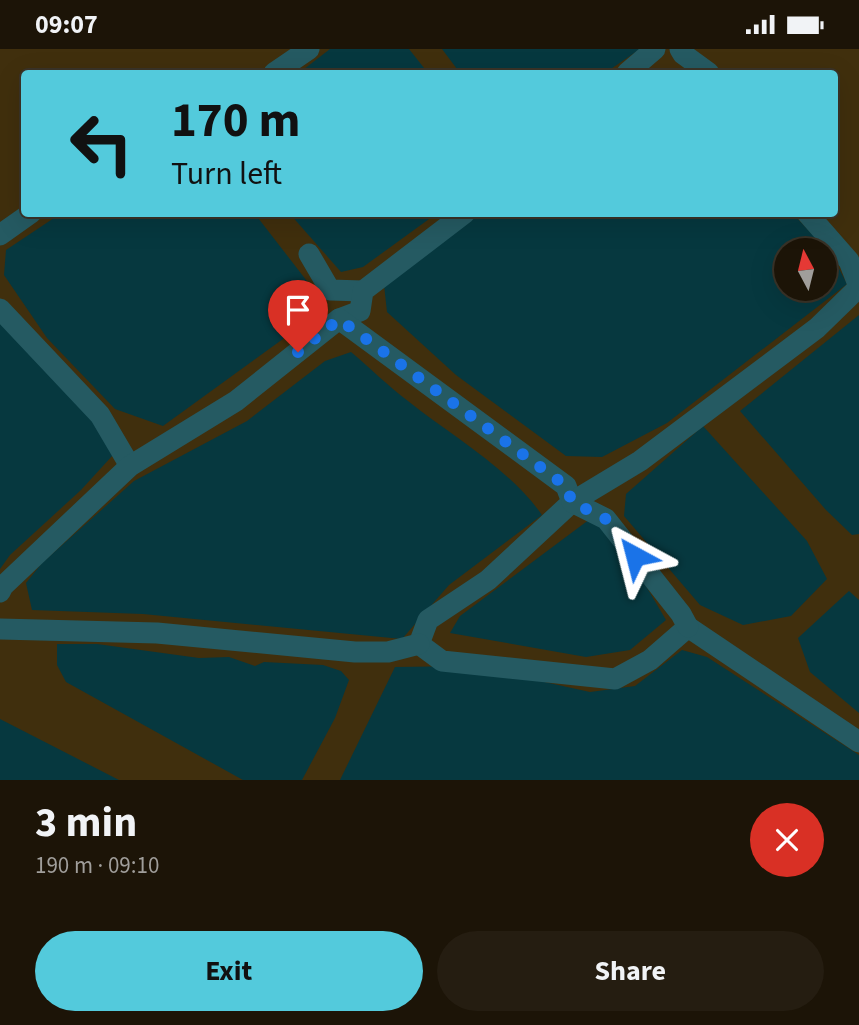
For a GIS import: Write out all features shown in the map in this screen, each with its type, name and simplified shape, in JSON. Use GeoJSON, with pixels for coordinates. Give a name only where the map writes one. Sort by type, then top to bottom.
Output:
{"type":"FeatureCollection","features":[{"type":"Feature","properties":{"kind":"lane"},"geometry":{"type":"LineString","coordinates":[[278,70],[309,49]]}},
{"type":"Feature","properties":{"kind":"lane"},"geometry":{"type":"LineString","coordinates":[[630,70],[655,49]]}},
{"type":"Feature","properties":{"kind":"lane"},"geometry":{"type":"LineString","coordinates":[[680,49],[682,54],[705,70]]}},
{"type":"Feature","properties":{"kind":"lane"},"geometry":{"type":"LineString","coordinates":[[0,235],[25,217]]}},
{"type":"Feature","properties":{"kind":"lane"},"geometry":{"type":"LineString","coordinates":[[309,254],[330,290],[363,292],[460,217]]}},
{"type":"Feature","properties":{"kind":"lane"},"geometry":{"type":"LineString","coordinates":[[419,644],[428,621],[488,579],[572,502],[640,461],[795,345],[817,328],[859,287],[849,261],[810,217]]}},
{"type":"Feature","properties":{"kind":"lane"},"geometry":{"type":"LineString","coordinates":[[0,592],[130,465],[236,401],[339,319],[360,311],[363,292]]}},
{"type":"Feature","properties":{"kind":"lane"},"geometry":{"type":"LineString","coordinates":[[0,309],[100,415],[130,465]]}},
{"type":"Feature","properties":{"kind":"lane"},"geometry":{"type":"LineString","coordinates":[[339,319],[566,486],[572,502],[606,519],[681,614],[688,627],[859,742]]}},
{"type":"Feature","properties":{"kind":"lane"},"geometry":{"type":"LineString","coordinates":[[419,644],[442,661],[615,680],[650,660],[688,627]]}},
{"type":"Feature","properties":{"kind":"lane"},"geometry":{"type":"LineString","coordinates":[[0,629],[157,633],[355,652],[387,652],[419,644]]}},
{"type":"Feature","properties":{"kind":"shaded area"},"geometry":{"type":"Polygon","coordinates":[[[0,49],[859,49],[859,780],[0,780],[0,49]]]}},
{"type":"Feature","properties":{"kind":"water"},"geometry":{"type":"Polygon","coordinates":[[[330,49],[409,49],[426,70],[303,70],[330,49]]]}},
{"type":"Feature","properties":{"kind":"water"},"geometry":{"type":"Polygon","coordinates":[[[442,49],[640,49],[609,70],[458,70],[442,49]]]}},
{"type":"Feature","properties":{"kind":"water"},"geometry":{"type":"Polygon","coordinates":[[[56,217],[257,217],[327,307],[163,426],[115,409],[47,338],[4,275],[6,250],[56,217]]]}},
{"type":"Feature","properties":{"kind":"water"},"geometry":{"type":"Polygon","coordinates":[[[293,217],[432,217],[363,267],[341,272],[293,217]]]}},
{"type":"Feature","properties":{"kind":"water"},"geometry":{"type":"Polygon","coordinates":[[[472,217],[796,217],[816,238],[774,238],[774,301],[825,301],[667,423],[602,457],[566,456],[456,375],[387,312],[384,285],[472,217]]]}},
{"type":"Feature","properties":{"kind":"water"},"geometry":{"type":"Polygon","coordinates":[[[837,265],[847,284],[837,292],[837,265]]]}},
{"type":"Feature","properties":{"kind":"water"},"geometry":{"type":"Polygon","coordinates":[[[859,315],[859,534],[852,535],[826,510],[740,411],[859,315]]]}},
{"type":"Feature","properties":{"kind":"water"},"geometry":{"type":"Polygon","coordinates":[[[0,322],[99,427],[113,455],[81,490],[10,555],[0,569],[0,322]]]}},
{"type":"Feature","properties":{"kind":"water"},"geometry":{"type":"Polygon","coordinates":[[[351,352],[401,395],[497,468],[529,498],[542,515],[449,585],[402,639],[143,614],[32,610],[26,583],[42,563],[134,481],[247,421],[325,361],[351,352]]]}},
{"type":"Feature","properties":{"kind":"water"},"geometry":{"type":"Polygon","coordinates":[[[703,426],[807,541],[827,579],[791,616],[743,625],[700,605],[624,516],[626,494],[703,426]]]}},
{"type":"Feature","properties":{"kind":"water"},"geometry":{"type":"Polygon","coordinates":[[[594,516],[633,564],[666,620],[630,650],[586,657],[450,633],[460,616],[594,516]]]}},
{"type":"Feature","properties":{"kind":"water"},"geometry":{"type":"Polygon","coordinates":[[[849,591],[859,600],[859,713],[810,672],[798,638],[849,591]]]}},
{"type":"Feature","properties":{"kind":"water"},"geometry":{"type":"Polygon","coordinates":[[[57,644],[97,644],[199,658],[229,657],[255,666],[264,662],[323,665],[341,671],[349,680],[335,718],[302,780],[243,780],[66,682],[57,665],[57,644]]]}},
{"type":"Feature","properties":{"kind":"water"},"geometry":{"type":"Polygon","coordinates":[[[682,650],[707,657],[859,755],[859,780],[340,780],[395,667],[471,666],[590,692],[635,686],[682,650]]]}},
{"type":"Feature","properties":{"kind":"water"},"geometry":{"type":"Polygon","coordinates":[[[0,719],[119,780],[0,780],[0,719]]]}},
{"type":"Feature","properties":{"kind":"route"},"geometry":{"type":"LineString","coordinates":[[298,352],[339,319],[566,486],[572,502],[606,519],[635,556]]}}]}
